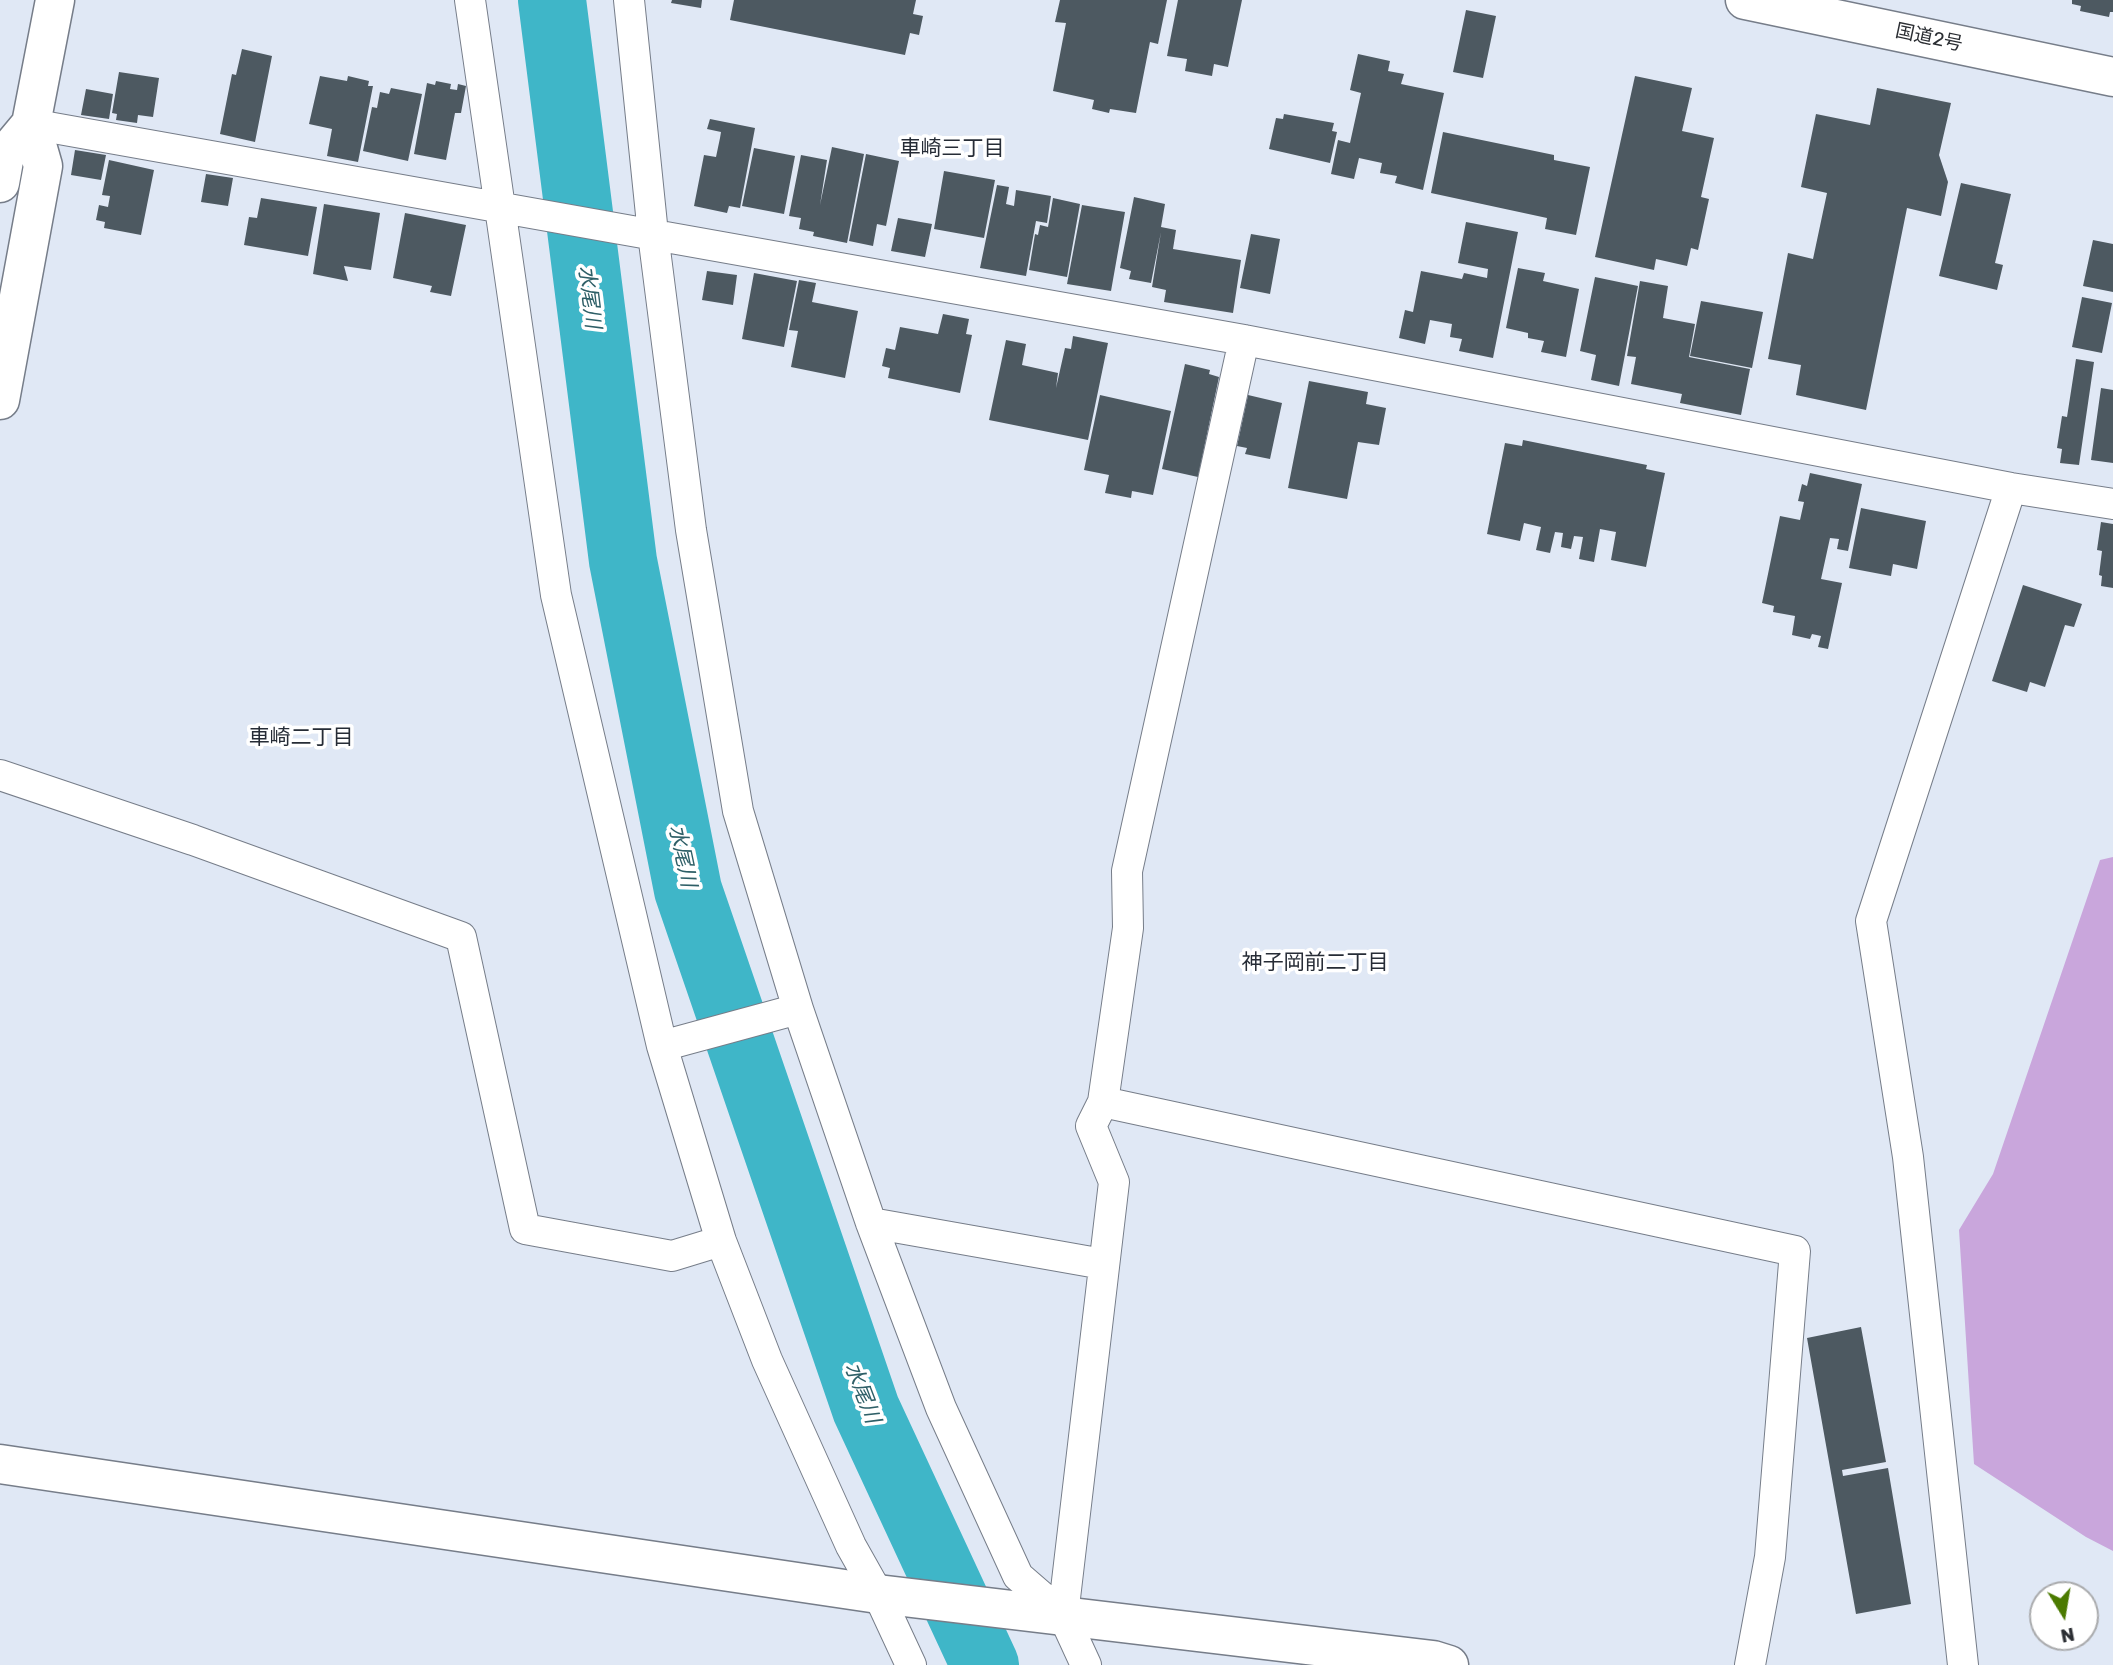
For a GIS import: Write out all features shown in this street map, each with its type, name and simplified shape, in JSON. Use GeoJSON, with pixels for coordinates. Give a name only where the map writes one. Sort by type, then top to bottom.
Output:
{"type":"FeatureCollection","features":[{"type":"Feature","properties":{"kind":"main road"},"geometry":{"type":"LineString","coordinates":[[0,183],[5,155],[55,0]]}},
{"type":"Feature","properties":{"kind":"main road","name":"国道2号"},"geometry":{"type":"LineString","coordinates":[[1753,1],[2113,77]]}},
{"type":"Feature","properties":{"kind":"main road"},"geometry":{"type":"LineString","coordinates":[[0,400],[43,166],[16,120]]}},
{"type":"Feature","properties":{"kind":"main road"},"geometry":{"type":"LineString","coordinates":[[0,1464],[878,1594],[1433,1660],[1449,1665]]}},
{"type":"Feature","properties":{"kind":"street"},"geometry":{"type":"LineString","coordinates":[[470,0],[556,595],[662,1046],[722,1241],[767,1360],[850,1546],[878,1594],[911,1665]]}},
{"type":"Feature","properties":{"kind":"street"},"geometry":{"type":"LineString","coordinates":[[629,0],[653,233],[691,530],[738,811],[798,1009],[871,1223],[941,1408],[1018,1576],[1063,1615],[1086,1665]]}},
{"type":"Feature","properties":{"kind":"street"},"geometry":{"type":"LineString","coordinates":[[16,120],[1244,340],[2011,488],[2113,504]]}},
{"type":"Feature","properties":{"kind":"street"},"geometry":{"type":"LineString","coordinates":[[1063,1615],[1102,1264],[1114,1182],[1091,1126],[1103,1102],[1128,928],[1127,871],[1244,340]]}},
{"type":"Feature","properties":{"kind":"street"},"geometry":{"type":"LineString","coordinates":[[1963,1665],[1908,1157],[1871,921],[2011,488]]}},
{"type":"Feature","properties":{"kind":"street"},"geometry":{"type":"LineString","coordinates":[[0,775],[193,840],[461,937],[525,1229],[672,1256],[722,1241]]}},
{"type":"Feature","properties":{"kind":"street"},"geometry":{"type":"LineString","coordinates":[[662,1046],[798,1009]]}},
{"type":"Feature","properties":{"kind":"street"},"geometry":{"type":"LineString","coordinates":[[1103,1102],[1795,1251],[1770,1557],[1750,1665]]}},
{"type":"Feature","properties":{"kind":"street"},"geometry":{"type":"LineString","coordinates":[[871,1223],[1102,1264]]}},
{"type":"Feature","properties":{"kind":"shaded area"},"geometry":{"type":"Polygon","coordinates":[[[2113,857],[2113,1551],[2086,1537],[1974,1464],[1959,1230],[1993,1174],[2100,860],[2113,857]]]}},
{"type":"Feature","properties":{"kind":"building"},"geometry":{"type":"Polygon","coordinates":[[[672,0],[702,0],[701,8],[671,3],[672,0]]]}},
{"type":"Feature","properties":{"kind":"building"},"geometry":{"type":"Polygon","coordinates":[[[734,0],[916,0],[913,14],[923,16],[919,35],[910,33],[905,55],[730,20],[734,0]]]}},
{"type":"Feature","properties":{"kind":"building"},"geometry":{"type":"Polygon","coordinates":[[[1060,0],[1167,0],[1158,44],[1150,42],[1136,113],[1110,109],[1109,113],[1092,109],[1094,100],[1053,91],[1066,23],[1055,22],[1060,0]]]}},
{"type":"Feature","properties":{"kind":"building"},"geometry":{"type":"Polygon","coordinates":[[[1178,0],[1242,0],[1228,67],[1214,64],[1212,76],[1185,71],[1187,59],[1167,56],[1178,0]]]}},
{"type":"Feature","properties":{"kind":"building"},"geometry":{"type":"Polygon","coordinates":[[[2072,0],[2113,0],[2113,12],[2110,12],[2109,17],[2080,11],[2081,6],[2072,4],[2072,0]]]}},
{"type":"Feature","properties":{"kind":"building"},"geometry":{"type":"Polygon","coordinates":[[[1466,10],[1496,16],[1483,78],[1453,72],[1466,10]]]}},
{"type":"Feature","properties":{"kind":"building"},"geometry":{"type":"Polygon","coordinates":[[[242,49],[272,56],[255,142],[220,134],[232,74],[236,75],[242,49]]]}},
{"type":"Feature","properties":{"kind":"building"},"geometry":{"type":"Polygon","coordinates":[[[1358,54],[1390,61],[1388,71],[1404,74],[1401,84],[1444,93],[1423,190],[1395,183],[1397,176],[1380,173],[1382,163],[1359,158],[1354,179],[1331,174],[1338,140],[1350,143],[1361,93],[1350,90],[1358,54]]]}},
{"type":"Feature","properties":{"kind":"building"},"geometry":{"type":"Polygon","coordinates":[[[119,72],[159,78],[153,117],[138,115],[137,123],[116,120],[117,114],[112,113],[119,72]]]}},
{"type":"Feature","properties":{"kind":"building"},"geometry":{"type":"Polygon","coordinates":[[[320,76],[347,81],[348,76],[369,81],[368,86],[373,86],[358,162],[327,156],[332,129],[309,124],[320,76]]]}},
{"type":"Feature","properties":{"kind":"building"},"geometry":{"type":"Polygon","coordinates":[[[1635,76],[1692,88],[1682,131],[1714,138],[1701,197],[1709,199],[1698,250],[1691,248],[1687,266],[1656,259],[1654,270],[1595,257],[1635,76]]]}},
{"type":"Feature","properties":{"kind":"building"},"geometry":{"type":"Polygon","coordinates":[[[436,81],[451,84],[450,89],[457,90],[458,84],[466,86],[461,113],[455,113],[446,160],[414,154],[427,83],[435,85],[436,81]]]}},
{"type":"Feature","properties":{"kind":"building"},"geometry":{"type":"Polygon","coordinates":[[[391,88],[422,94],[408,161],[363,151],[372,107],[377,108],[380,92],[389,94],[391,88]]]}},
{"type":"Feature","properties":{"kind":"building"},"geometry":{"type":"Polygon","coordinates":[[[1877,88],[1951,103],[1939,155],[1948,182],[1941,216],[1907,208],[1866,410],[1796,395],[1801,365],[1768,359],[1788,253],[1813,259],[1827,193],[1801,187],[1816,114],[1870,125],[1877,88]]]}},
{"type":"Feature","properties":{"kind":"building"},"geometry":{"type":"Polygon","coordinates":[[[86,89],[113,94],[109,119],[81,115],[86,89]]]}},
{"type":"Feature","properties":{"kind":"building"},"geometry":{"type":"Polygon","coordinates":[[[1284,114],[1334,123],[1332,131],[1337,132],[1330,163],[1269,149],[1276,118],[1283,119],[1284,114]]]}},
{"type":"Feature","properties":{"kind":"building"},"geometry":{"type":"Polygon","coordinates":[[[710,119],[755,128],[740,208],[729,206],[727,213],[694,206],[704,155],[716,157],[720,138],[721,132],[707,129],[710,119]]]}},
{"type":"Feature","properties":{"kind":"building"},"geometry":{"type":"Polygon","coordinates":[[[1443,132],[1554,155],[1554,160],[1590,167],[1576,235],[1545,229],[1547,218],[1431,193],[1443,132]]]}},
{"type":"Feature","properties":{"kind":"building"},"geometry":{"type":"Polygon","coordinates":[[[832,147],[864,154],[847,243],[813,236],[814,232],[799,229],[801,218],[789,216],[801,155],[827,160],[820,205],[832,147]]]}},
{"type":"Feature","properties":{"kind":"building"},"geometry":{"type":"Polygon","coordinates":[[[754,148],[795,156],[784,214],[742,206],[754,148]]]}},
{"type":"Feature","properties":{"kind":"building"},"geometry":{"type":"Polygon","coordinates":[[[75,150],[106,155],[101,180],[71,175],[75,150]]]}},
{"type":"Feature","properties":{"kind":"building"},"geometry":{"type":"Polygon","coordinates":[[[866,154],[899,161],[886,226],[877,224],[873,246],[849,241],[866,154]]]}},
{"type":"Feature","properties":{"kind":"building"},"geometry":{"type":"Polygon","coordinates":[[[109,160],[154,170],[141,235],[104,228],[105,222],[96,220],[99,205],[108,207],[110,196],[102,195],[109,160]]]}},
{"type":"Feature","properties":{"kind":"building"},"geometry":{"type":"Polygon","coordinates":[[[944,171],[995,180],[984,238],[934,229],[944,171]]]}},
{"type":"Feature","properties":{"kind":"building"},"geometry":{"type":"Polygon","coordinates":[[[206,174],[233,178],[228,206],[201,202],[206,174]]]}},
{"type":"Feature","properties":{"kind":"building"},"geometry":{"type":"Polygon","coordinates":[[[1961,183],[2011,194],[1995,263],[2003,265],[1997,290],[1939,276],[1961,183]]]}},
{"type":"Feature","properties":{"kind":"building"},"geometry":{"type":"Polygon","coordinates":[[[997,185],[1009,187],[1006,204],[1014,206],[1016,190],[1051,196],[1047,223],[1036,221],[1026,276],[980,268],[997,185]]]}},
{"type":"Feature","properties":{"kind":"building"},"geometry":{"type":"Polygon","coordinates":[[[1134,197],[1165,204],[1161,227],[1176,230],[1173,249],[1241,260],[1233,313],[1164,302],[1166,290],[1152,287],[1161,232],[1151,283],[1129,279],[1131,271],[1120,268],[1134,197]]]}},
{"type":"Feature","properties":{"kind":"building"},"geometry":{"type":"Polygon","coordinates":[[[261,198],[317,207],[308,256],[244,245],[249,217],[257,218],[261,198]]]}},
{"type":"Feature","properties":{"kind":"building"},"geometry":{"type":"Polygon","coordinates":[[[1053,198],[1080,204],[1067,277],[1029,270],[1035,234],[1038,235],[1040,225],[1048,227],[1053,198]]]}},
{"type":"Feature","properties":{"kind":"building"},"geometry":{"type":"Polygon","coordinates":[[[324,204],[380,213],[371,270],[344,266],[348,281],[313,274],[324,204]]]}},
{"type":"Feature","properties":{"kind":"building"},"geometry":{"type":"Polygon","coordinates":[[[1082,205],[1125,212],[1111,291],[1067,284],[1082,205]]]}},
{"type":"Feature","properties":{"kind":"building"},"geometry":{"type":"Polygon","coordinates":[[[405,213],[466,225],[451,296],[430,292],[432,286],[393,278],[405,213]]]}},
{"type":"Feature","properties":{"kind":"building"},"geometry":{"type":"Polygon","coordinates":[[[898,218],[932,224],[925,257],[891,251],[898,218]]]}},
{"type":"Feature","properties":{"kind":"building"},"geometry":{"type":"Polygon","coordinates":[[[1466,222],[1518,232],[1493,358],[1459,351],[1462,339],[1450,337],[1452,324],[1430,320],[1425,344],[1399,338],[1405,310],[1413,312],[1421,271],[1462,279],[1464,273],[1487,278],[1488,269],[1458,263],[1466,222]]]}},
{"type":"Feature","properties":{"kind":"building"},"geometry":{"type":"Polygon","coordinates":[[[1251,234],[1280,239],[1270,294],[1240,288],[1251,234]]]}},
{"type":"Feature","properties":{"kind":"building"},"geometry":{"type":"Polygon","coordinates":[[[2093,240],[2113,244],[2113,292],[2083,286],[2093,240]]]}},
{"type":"Feature","properties":{"kind":"building"},"geometry":{"type":"Polygon","coordinates":[[[1518,268],[1545,273],[1543,281],[1579,289],[1566,357],[1541,352],[1544,341],[1528,338],[1528,333],[1506,328],[1518,268]]]}},
{"type":"Feature","properties":{"kind":"building"},"geometry":{"type":"Polygon","coordinates":[[[707,271],[737,275],[733,305],[702,300],[707,271]]]}},
{"type":"Feature","properties":{"kind":"building"},"geometry":{"type":"Polygon","coordinates":[[[754,273],[797,281],[784,347],[742,339],[754,273]]]}},
{"type":"Feature","properties":{"kind":"building"},"geometry":{"type":"Polygon","coordinates":[[[1595,277],[1638,286],[1619,386],[1591,380],[1596,355],[1580,351],[1595,277]]]}},
{"type":"Feature","properties":{"kind":"building"},"geometry":{"type":"Polygon","coordinates":[[[799,280],[816,283],[812,302],[858,311],[845,378],[791,367],[798,331],[789,330],[799,280]]]}},
{"type":"Feature","properties":{"kind":"building"},"geometry":{"type":"Polygon","coordinates":[[[1640,281],[1668,286],[1663,318],[1695,324],[1689,357],[1750,369],[1741,415],[1680,403],[1682,394],[1631,384],[1636,357],[1627,356],[1640,281]]]}},
{"type":"Feature","properties":{"kind":"building"},"geometry":{"type":"Polygon","coordinates":[[[2082,297],[2112,303],[2102,353],[2072,347],[2082,297]]]}},
{"type":"Feature","properties":{"kind":"building"},"geometry":{"type":"Polygon","coordinates":[[[1701,301],[1763,312],[1752,368],[1690,356],[1701,301]]]}},
{"type":"Feature","properties":{"kind":"building"},"geometry":{"type":"Polygon","coordinates":[[[943,314],[969,319],[966,334],[972,335],[960,393],[888,378],[890,368],[882,366],[886,348],[895,350],[900,327],[938,334],[943,314]]]}},
{"type":"Feature","properties":{"kind":"building"},"geometry":{"type":"Polygon","coordinates":[[[1073,336],[1108,343],[1088,440],[989,420],[1006,340],[1026,344],[1022,365],[1058,373],[1056,388],[1065,348],[1071,349],[1073,336]]]}},
{"type":"Feature","properties":{"kind":"building"},"geometry":{"type":"Polygon","coordinates":[[[2076,359],[2094,362],[2079,465],[2060,463],[2062,449],[2057,448],[2062,416],[2067,417],[2076,359]]]}},
{"type":"Feature","properties":{"kind":"building"},"geometry":{"type":"Polygon","coordinates":[[[1185,364],[1210,370],[1209,374],[1219,377],[1198,477],[1162,469],[1185,364]]]}},
{"type":"Feature","properties":{"kind":"building"},"geometry":{"type":"Polygon","coordinates":[[[1309,381],[1368,392],[1366,404],[1386,408],[1379,445],[1358,442],[1347,499],[1288,488],[1309,381]]]}},
{"type":"Feature","properties":{"kind":"building"},"geometry":{"type":"Polygon","coordinates":[[[2101,388],[2113,390],[2113,463],[2091,460],[2101,388]]]}},
{"type":"Feature","properties":{"kind":"building"},"geometry":{"type":"Polygon","coordinates":[[[1100,395],[1171,411],[1153,495],[1132,491],[1131,498],[1105,493],[1109,475],[1084,470],[1100,395]]]}},
{"type":"Feature","properties":{"kind":"building"},"geometry":{"type":"Polygon","coordinates":[[[1248,395],[1282,403],[1270,459],[1245,454],[1247,448],[1237,446],[1248,395]]]}},
{"type":"Feature","properties":{"kind":"building"},"geometry":{"type":"Polygon","coordinates":[[[1523,440],[1647,465],[1646,469],[1665,473],[1646,567],[1611,560],[1616,532],[1600,529],[1594,562],[1579,559],[1583,537],[1574,536],[1571,549],[1561,547],[1563,533],[1555,532],[1550,553],[1536,550],[1541,527],[1524,523],[1520,541],[1487,534],[1505,443],[1522,446],[1523,440]]]}},
{"type":"Feature","properties":{"kind":"building"},"geometry":{"type":"Polygon","coordinates":[[[1810,473],[1862,484],[1848,551],[1837,549],[1839,539],[1830,538],[1821,579],[1842,583],[1828,649],[1818,647],[1821,636],[1812,634],[1810,639],[1792,635],[1795,616],[1773,612],[1774,606],[1762,603],[1780,516],[1800,520],[1804,502],[1798,501],[1802,484],[1807,486],[1810,473]]]}},
{"type":"Feature","properties":{"kind":"building"},"geometry":{"type":"Polygon","coordinates":[[[1861,508],[1926,521],[1917,569],[1893,564],[1891,576],[1849,568],[1861,508]]]}},
{"type":"Feature","properties":{"kind":"building"},"geometry":{"type":"Polygon","coordinates":[[[2101,522],[2113,524],[2113,588],[2101,586],[2102,576],[2099,575],[2102,551],[2097,550],[2101,522]]]}},
{"type":"Feature","properties":{"kind":"building"},"geometry":{"type":"Polygon","coordinates":[[[2023,585],[2082,604],[2074,627],[2065,625],[2045,687],[2030,682],[2027,692],[1992,681],[2023,585]]]}},
{"type":"Feature","properties":{"kind":"building"},"geometry":{"type":"Polygon","coordinates":[[[1861,1327],[1886,1462],[1842,1470],[1843,1476],[1888,1468],[1911,1604],[1856,1614],[1807,1338],[1861,1327]]]}},
{"type":"Feature","properties":{"kind":"waterway","name":"水尾川"},"geometry":{"type":"LineString","coordinates":[[552,0],[623,561],[688,890],[866,1409],[985,1665]]}},
{"type":"Feature","properties":{"kind":"district","name":"車崎三丁目"},"geometry":{"type":"Point","coordinates":[952,149]}},
{"type":"Feature","properties":{"kind":"district","name":"車崎二丁目"},"geometry":{"type":"Point","coordinates":[301,738]}},
{"type":"Feature","properties":{"kind":"district","name":"神子岡前二丁目"},"geometry":{"type":"Point","coordinates":[1315,963]}}]}
